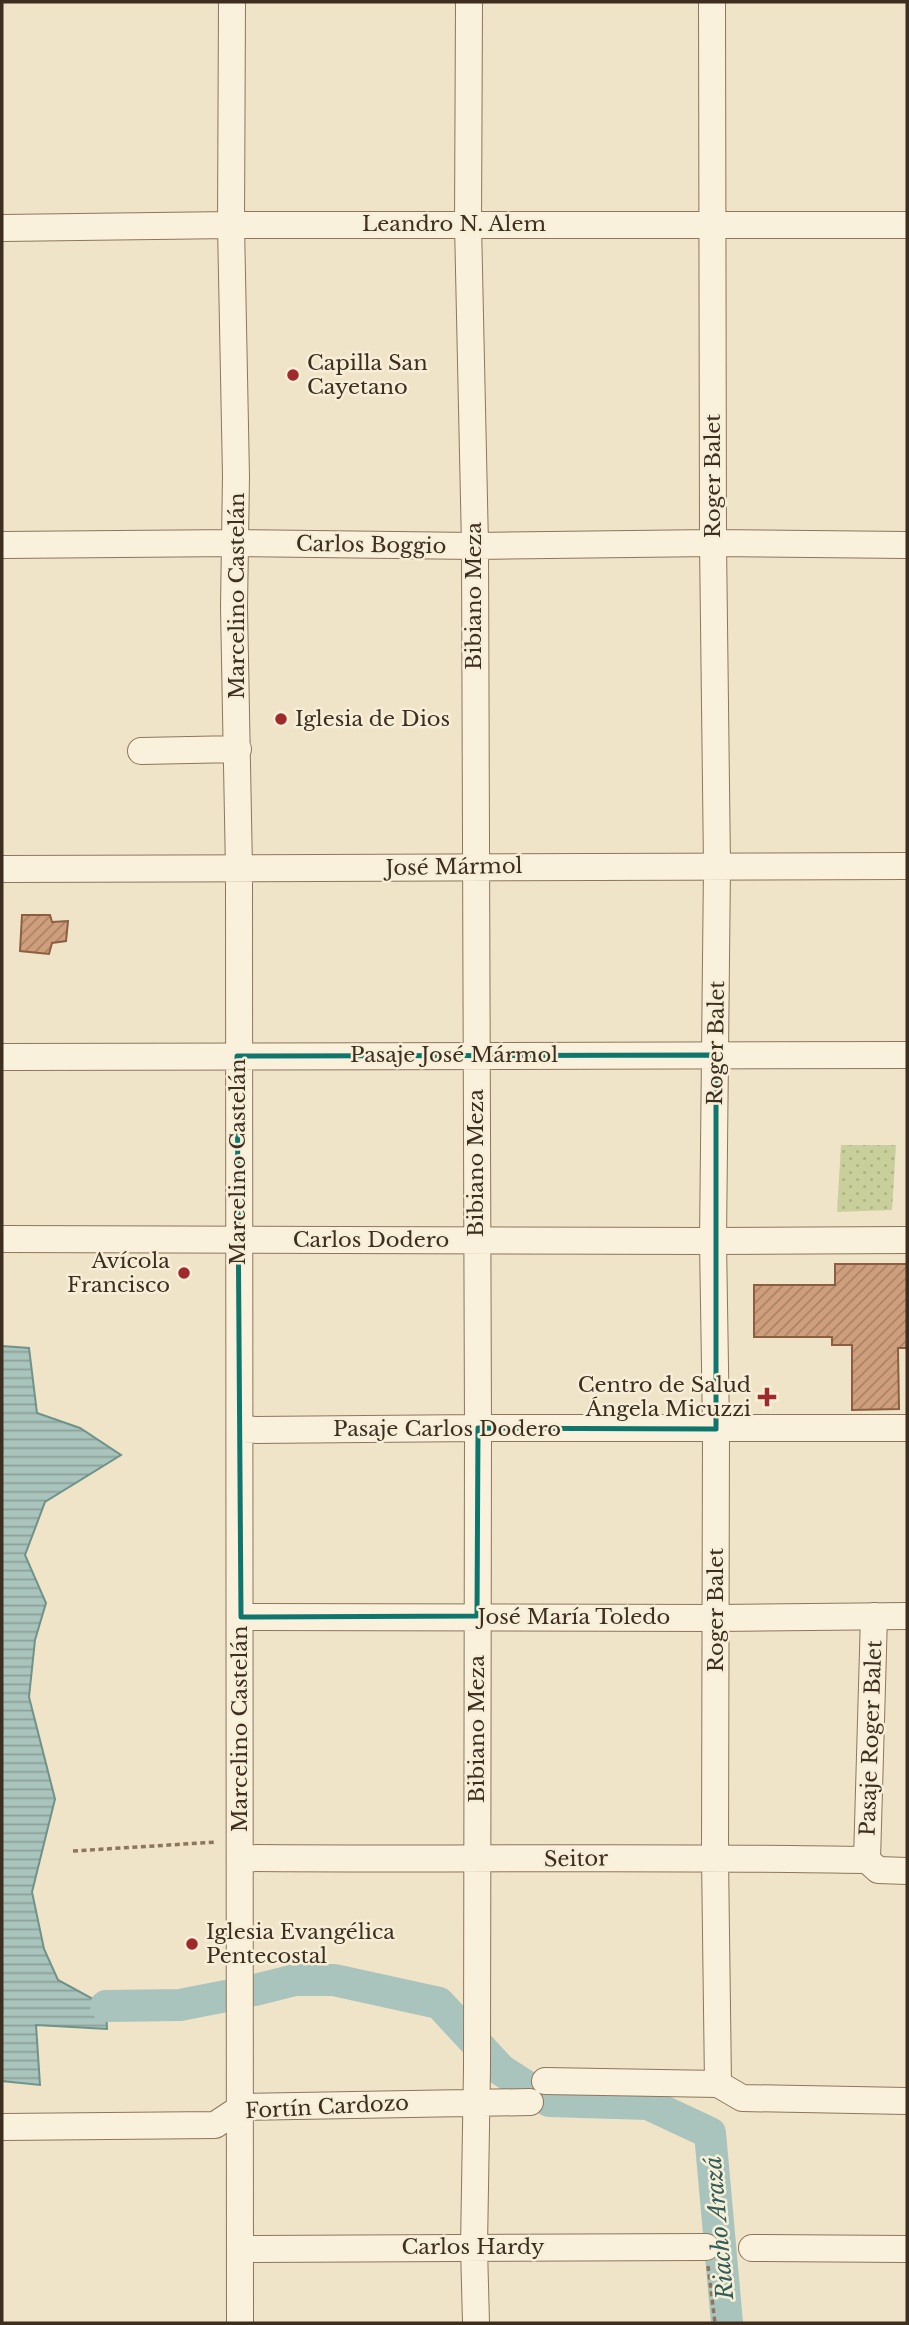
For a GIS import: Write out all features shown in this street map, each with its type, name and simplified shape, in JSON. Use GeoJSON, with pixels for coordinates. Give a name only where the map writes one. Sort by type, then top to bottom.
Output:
{"type":"FeatureCollection","features":[{"type":"Feature","properties":{"kind":"street","name":"Marcelino Castelán"},"geometry":{"type":"LineString","coordinates":[[232,2],[231,225],[236,543],[234,607],[239,870],[237,1056],[242,2107],[240,2323]]}},
{"type":"Feature","properties":{"kind":"street","name":"Bibiano Meza"},"geometry":{"type":"LineString","coordinates":[[469,2],[468,224],[475,546],[478,1428],[477,2068],[474,2247],[477,2323]]}},
{"type":"Feature","properties":{"kind":"street","name":"Roger Balet"},"geometry":{"type":"LineString","coordinates":[[712,2],[713,543],[718,866],[713,1241],[718,2084]]}},
{"type":"Feature","properties":{"kind":"street","name":"Leandro N. Alem"},"geometry":{"type":"LineString","coordinates":[[2,228],[468,224],[907,225]]}},
{"type":"Feature","properties":{"kind":"street","name":"Carlos Boggio"},"geometry":{"type":"LineString","coordinates":[[2,545],[907,545]]}},
{"type":"Feature","properties":{"kind":"street"},"geometry":{"type":"LineString","coordinates":[[141,751],[238,749]]}},
{"type":"Feature","properties":{"kind":"street","name":"José Mármol"},"geometry":{"type":"LineString","coordinates":[[2,869],[907,866]]}},
{"type":"Feature","properties":{"kind":"street","name":"Pasaje José Mármol"},"geometry":{"type":"LineString","coordinates":[[2,1057],[907,1055]]}},
{"type":"Feature","properties":{"kind":"street","name":"Carlos Dodero"},"geometry":{"type":"LineString","coordinates":[[2,1239],[907,1240]]}},
{"type":"Feature","properties":{"kind":"street","name":"Pasaje Carlos Dodero"},"geometry":{"type":"LineString","coordinates":[[240,1430],[907,1428]]}},
{"type":"Feature","properties":{"kind":"street","name":"Pasaje Roger Balet"},"geometry":{"type":"LineString","coordinates":[[867,1860],[874,1616]]}},
{"type":"Feature","properties":{"kind":"street","name":"José María Toledo"},"geometry":{"type":"LineString","coordinates":[[241,1617],[907,1616]]}},
{"type":"Feature","properties":{"kind":"street","name":"Seitor"},"geometry":{"type":"LineString","coordinates":[[240,1850],[477,1860],[715,1857],[867,1860],[878,1871],[907,1871]]}},
{"type":"Feature","properties":{"kind":"street","name":"Fortín Cardozo"},"geometry":{"type":"LineString","coordinates":[[2,2127],[215,2125],[242,2107],[476,2102],[537,2091],[718,2084],[742,2098],[907,2101]]}},
{"type":"Feature","properties":{"kind":"street","name":"Carlos Hardy"},"geometry":{"type":"LineString","coordinates":[[240,2249],[706,2247]]}},
{"type":"Feature","properties":{"kind":"street"},"geometry":{"type":"LineString","coordinates":[[752,2248],[907,2249]]}},
{"type":"Feature","properties":{"kind":"path"},"geometry":{"type":"LineString","coordinates":[[73,1851],[240,1850]]}},
{"type":"Feature","properties":{"kind":"path"},"geometry":{"type":"LineString","coordinates":[[706,2247],[715,2323]]}},
{"type":"Feature","properties":{"kind":"highlighted area"},"geometry":{"type":"Polygon","coordinates":[[[716,1055],[716,1429],[478,1428],[477,1616],[241,1617],[237,1056],[716,1055]]]}},
{"type":"Feature","properties":{"kind":"green space"},"geometry":{"type":"Polygon","coordinates":[[[841,1145],[896,1145],[892,1210],[837,1212],[841,1145]]]}},
{"type":"Feature","properties":{"kind":"water"},"geometry":{"type":"Polygon","coordinates":[[[2,1346],[29,1348],[37,1413],[80,1428],[121,1455],[45,1502],[25,1555],[46,1603],[35,1640],[29,1697],[55,1799],[32,1892],[44,1949],[58,1980],[106,2006],[107,2029],[36,2025],[40,2085],[2,2081],[2,1346]]]}},
{"type":"Feature","properties":{"kind":"building"},"geometry":{"type":"Polygon","coordinates":[[[22,915],[50,915],[52,922],[68,921],[66,941],[52,943],[49,954],[20,951],[22,915]]]}},
{"type":"Feature","properties":{"kind":"building"},"geometry":{"type":"Polygon","coordinates":[[[835,1264],[907,1264],[907,1348],[898,1348],[899,1409],[852,1410],[852,1345],[832,1345],[832,1337],[754,1337],[754,1285],[835,1285],[835,1264]]]}},
{"type":"Feature","properties":{"kind":"waterway","name":"Riacho Arazá"},"geometry":{"type":"LineString","coordinates":[[255,1990],[295,1980],[334,1980],[439,2003],[501,2070],[549,2101],[648,2104],[710,2133],[727,2323]]}},
{"type":"Feature","properties":{"kind":"waterway","name":"Riacho Arazá"},"geometry":{"type":"LineString","coordinates":[[106,2006],[180,2005],[226,1996]]}},
{"type":"Feature","properties":{"kind":"place","name":"Capilla San Cayetano"},"geometry":{"type":"Point","coordinates":[293,375]}},
{"type":"Feature","properties":{"kind":"place","name":"Iglesia de Dios"},"geometry":{"type":"Point","coordinates":[281,719]}},
{"type":"Feature","properties":{"kind":"place","name":"Avícola Francisco"},"geometry":{"type":"Point","coordinates":[184,1273]}},
{"type":"Feature","properties":{"kind":"place","name":"Centro de Salud Ángela Micuzzi"},"geometry":{"type":"Point","coordinates":[767,1397]}},
{"type":"Feature","properties":{"kind":"place","name":"Iglesia Evangélica Pentecostal"},"geometry":{"type":"Point","coordinates":[192,1944]}}]}
